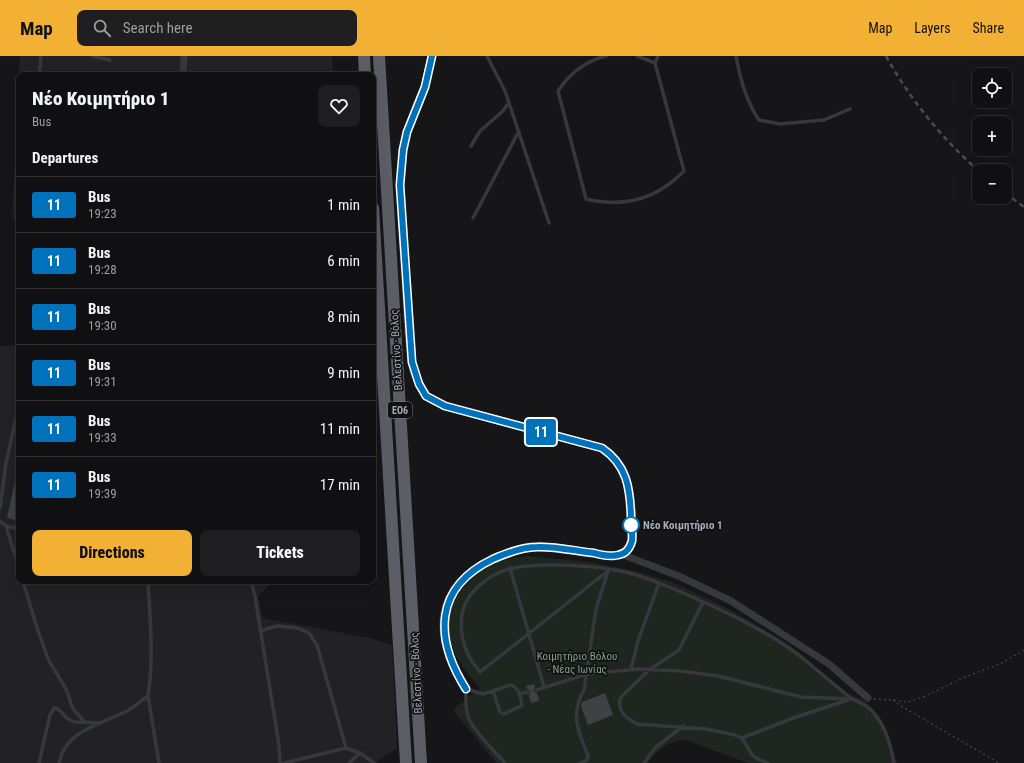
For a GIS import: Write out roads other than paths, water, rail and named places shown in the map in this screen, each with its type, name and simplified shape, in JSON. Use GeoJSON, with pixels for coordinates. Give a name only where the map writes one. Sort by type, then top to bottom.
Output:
{"type":"FeatureCollection","features":[{"type":"Feature","properties":{"kind":"highway"},"geometry":{"type":"LineString","coordinates":[[364,56],[365,72]]}},
{"type":"Feature","properties":{"kind":"highway","name":"Βελεστίνο - Βόλος"},"geometry":{"type":"LineString","coordinates":[[379,56],[421,763]]}},
{"type":"Feature","properties":{"kind":"highway","name":"Βελεστίνο - Βόλος"},"geometry":{"type":"LineString","coordinates":[[376,263],[403,761]]}},
{"type":"Feature","properties":{"kind":"street"},"geometry":{"type":"LineString","coordinates":[[183,72],[184,56]]}},
{"type":"Feature","properties":{"kind":"street"},"geometry":{"type":"LineString","coordinates":[[432,56],[425,87],[407,132],[403,150],[400,185],[409,333],[415,375],[426,396],[445,406],[590,444],[602,448],[611,454],[618,461],[625,474],[630,498],[632,541],[629,547],[621,554]]}},
{"type":"Feature","properties":{"kind":"street"},"geometry":{"type":"LineString","coordinates":[[466,689],[452,664],[446,638],[444,622],[446,609],[452,596],[472,572],[503,555],[529,547],[539,546],[606,555],[621,554],[681,577],[731,600],[829,664],[868,698]]}},
{"type":"Feature","properties":{"kind":"lane"},"geometry":{"type":"LineString","coordinates":[[39,72],[40,56]]}},
{"type":"Feature","properties":{"kind":"lane"},"geometry":{"type":"LineString","coordinates":[[93,56],[110,60]]}},
{"type":"Feature","properties":{"kind":"lane"},"geometry":{"type":"LineString","coordinates":[[487,56],[500,80],[509,102],[549,223]]}},
{"type":"Feature","properties":{"kind":"lane"},"geometry":{"type":"LineString","coordinates":[[606,56],[592,60],[576,70],[558,91],[586,198],[597,201],[623,202],[649,196],[668,186],[684,171],[656,63],[658,56]]}},
{"type":"Feature","properties":{"kind":"lane"},"geometry":{"type":"LineString","coordinates":[[637,56],[656,63]]}},
{"type":"Feature","properties":{"kind":"lane"},"geometry":{"type":"LineString","coordinates":[[736,56],[746,95],[752,110],[759,120],[780,124],[824,120],[850,109]]}},
{"type":"Feature","properties":{"kind":"lane"},"geometry":{"type":"LineString","coordinates":[[471,146],[480,131],[503,111],[509,102]]}},
{"type":"Feature","properties":{"kind":"lane"},"geometry":{"type":"LineString","coordinates":[[473,218],[519,131]]}},
{"type":"Feature","properties":{"kind":"lane"},"geometry":{"type":"LineString","coordinates":[[0,508],[6,463],[16,418]]}},
{"type":"Feature","properties":{"kind":"lane"},"geometry":{"type":"LineString","coordinates":[[0,521],[6,526],[16,528]]}},
{"type":"Feature","properties":{"kind":"lane"},"geometry":{"type":"LineString","coordinates":[[6,526],[16,558]]}},
{"type":"Feature","properties":{"kind":"lane"},"geometry":{"type":"LineString","coordinates":[[609,570],[480,672],[467,654],[464,643],[461,613],[464,604],[486,579],[510,568],[523,566],[558,565],[621,571],[659,583],[736,617],[800,656],[851,698],[865,704],[872,711],[881,724],[894,763]]}},
{"type":"Feature","properties":{"kind":"lane"},"geometry":{"type":"LineString","coordinates":[[510,568],[544,687]]}},
{"type":"Feature","properties":{"kind":"lane"},"geometry":{"type":"LineString","coordinates":[[580,763],[588,760],[588,755],[576,722],[576,710],[578,700],[584,690],[596,609],[609,570]]}},
{"type":"Feature","properties":{"kind":"lane"},"geometry":{"type":"LineString","coordinates":[[631,669],[638,641],[659,583]]}},
{"type":"Feature","properties":{"kind":"lane"},"geometry":{"type":"LineString","coordinates":[[24,584],[49,661],[66,689],[73,709],[85,722]]}},
{"type":"Feature","properties":{"kind":"lane"},"geometry":{"type":"LineString","coordinates":[[148,584],[150,682],[148,696],[159,763]]}},
{"type":"Feature","properties":{"kind":"lane"},"geometry":{"type":"LineString","coordinates":[[252,584],[279,745],[280,763]]}},
{"type":"Feature","properties":{"kind":"lane"},"geometry":{"type":"LineString","coordinates":[[703,602],[686,638],[678,650],[650,669],[621,697],[621,709],[628,719],[637,724],[682,726],[735,735],[742,738],[752,755],[768,763]]}},
{"type":"Feature","properties":{"kind":"lane"},"geometry":{"type":"LineString","coordinates":[[260,631],[277,626],[297,628],[309,632],[317,645],[346,748]]}},
{"type":"Feature","properties":{"kind":"lane"},"geometry":{"type":"LineString","coordinates":[[536,690],[587,674],[631,669],[650,669],[718,676],[801,697],[851,698]]}},
{"type":"Feature","properties":{"kind":"lane"},"geometry":{"type":"LineString","coordinates":[[493,692],[500,712],[504,714],[521,706],[522,702],[519,694],[513,685],[483,694],[466,689],[466,708],[469,719],[505,763]]}},
{"type":"Feature","properties":{"kind":"lane"},"geometry":{"type":"LineString","coordinates":[[519,694],[528,692]]}},
{"type":"Feature","properties":{"kind":"lane"},"geometry":{"type":"LineString","coordinates":[[59,763],[61,753],[72,738],[98,723],[127,710],[148,696]]}},
{"type":"Feature","properties":{"kind":"lane"},"geometry":{"type":"LineString","coordinates":[[742,738],[851,698]]}},
{"type":"Feature","properties":{"kind":"lane"},"geometry":{"type":"LineString","coordinates":[[39,763],[50,715],[54,708],[58,709],[68,719],[75,722],[98,723]]}},
{"type":"Feature","properties":{"kind":"lane"},"geometry":{"type":"LineString","coordinates":[[644,763],[655,748],[682,726]]}},
{"type":"Feature","properties":{"kind":"lane"},"geometry":{"type":"LineString","coordinates":[[284,763],[346,748],[360,753],[374,763]]}},
{"type":"Feature","properties":{"kind":"lane"},"geometry":{"type":"LineString","coordinates":[[349,763],[360,753]]}},
{"type":"Feature","properties":{"kind":"railway"},"geometry":{"type":"LineString","coordinates":[[886,56],[905,88],[916,103],[952,146],[972,165]]}},
{"type":"Feature","properties":{"kind":"railway"},"geometry":{"type":"LineString","coordinates":[[1012,198],[1024,207]]}},
{"type":"Feature","properties":{"kind":"place","name":"Νέο Κοιμητήριο 1"},"geometry":{"type":"Point","coordinates":[631,525]}},
{"type":"Feature","properties":{"kind":"park label","name":"Κοιμητήριο Βόλου - Νέας Ιωνίας"},"geometry":{"type":"Point","coordinates":[577,662]}}]}
